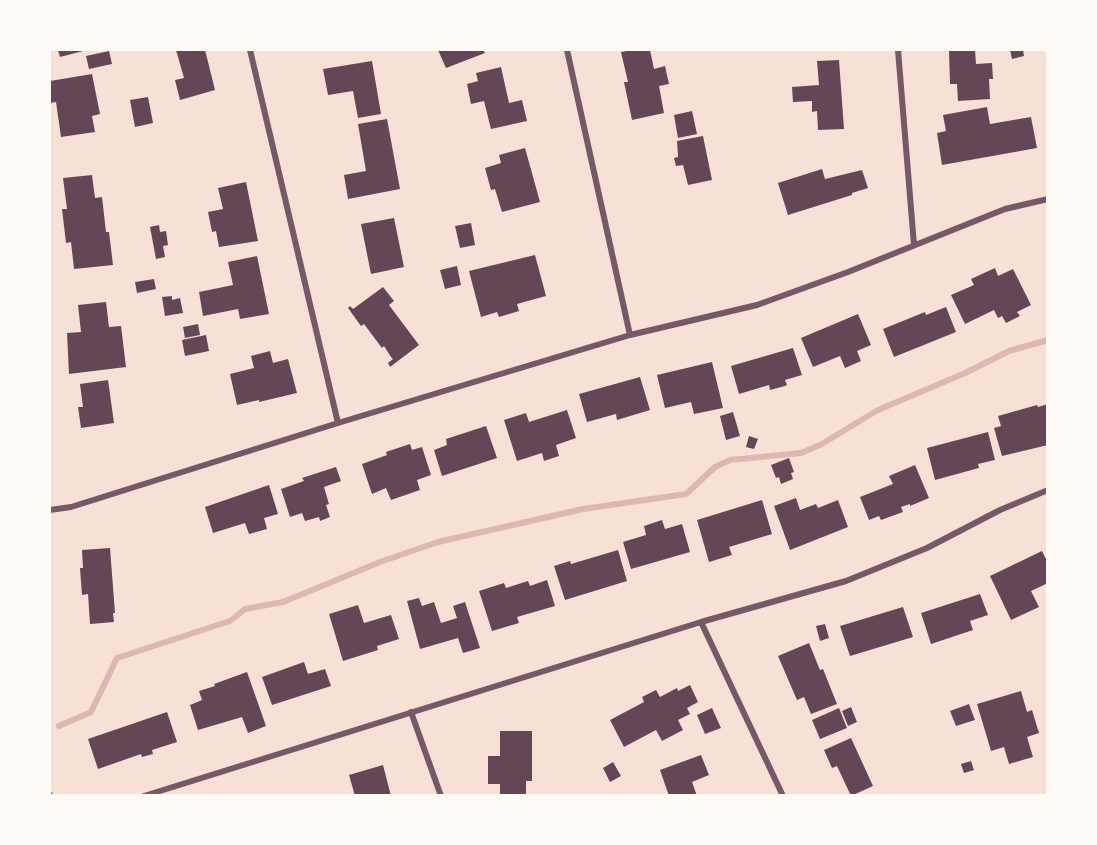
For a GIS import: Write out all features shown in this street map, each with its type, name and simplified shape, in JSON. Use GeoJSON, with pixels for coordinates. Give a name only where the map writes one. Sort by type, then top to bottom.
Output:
{"type":"FeatureCollection","features":[{"type":"Feature","properties":{"kind":"street"},"geometry":{"type":"LineString","coordinates":[[250,50],[338,423]]}},
{"type":"Feature","properties":{"kind":"street"},"geometry":{"type":"LineString","coordinates":[[567,50],[630,335]]}},
{"type":"Feature","properties":{"kind":"street"},"geometry":{"type":"LineString","coordinates":[[898,50],[914,245]]}},
{"type":"Feature","properties":{"kind":"street"},"geometry":{"type":"LineString","coordinates":[[50,510],[70,507],[630,335],[757,305],[848,273],[1005,209],[1047,199]]}},
{"type":"Feature","properties":{"kind":"street"},"geometry":{"type":"LineString","coordinates":[[144,795],[701,622],[846,581],[927,548],[1000,510],[1047,490]]}},
{"type":"Feature","properties":{"kind":"street"},"geometry":{"type":"LineString","coordinates":[[701,622],[783,795]]}},
{"type":"Feature","properties":{"kind":"street"},"geometry":{"type":"LineString","coordinates":[[411,712],[441,795]]}},
{"type":"Feature","properties":{"kind":"building"},"geometry":{"type":"Polygon","coordinates":[[[58,50],[87,50],[60,57],[58,50]]]}},
{"type":"Feature","properties":{"kind":"building"},"geometry":{"type":"Polygon","coordinates":[[[176,50],[205,50],[215,90],[180,100],[175,80],[184,78],[176,50]]]}},
{"type":"Feature","properties":{"kind":"building"},"geometry":{"type":"Polygon","coordinates":[[[438,50],[483,50],[485,53],[446,68],[438,50]]]}},
{"type":"Feature","properties":{"kind":"building"},"geometry":{"type":"Polygon","coordinates":[[[650,50],[654,69],[665,66],[669,84],[659,86],[664,113],[632,120],[624,82],[628,82],[621,52],[650,50]]]}},
{"type":"Feature","properties":{"kind":"building"},"geometry":{"type":"Polygon","coordinates":[[[949,50],[975,50],[976,64],[992,63],[993,79],[989,79],[990,99],[958,101],[957,84],[950,84],[949,50]]]}},
{"type":"Feature","properties":{"kind":"building"},"geometry":{"type":"Polygon","coordinates":[[[1010,50],[1023,50],[1024,56],[1012,59],[1010,50]]]}},
{"type":"Feature","properties":{"kind":"building"},"geometry":{"type":"Polygon","coordinates":[[[109,51],[112,64],[89,69],[86,56],[109,51]]]}},
{"type":"Feature","properties":{"kind":"building"},"geometry":{"type":"Polygon","coordinates":[[[839,60],[844,129],[818,130],[817,111],[812,112],[812,101],[793,102],[792,87],[819,85],[817,61],[839,60]]]}},
{"type":"Feature","properties":{"kind":"building"},"geometry":{"type":"Polygon","coordinates":[[[372,61],[381,114],[358,118],[353,91],[328,95],[323,69],[372,61]]]}},
{"type":"Feature","properties":{"kind":"building"},"geometry":{"type":"Polygon","coordinates":[[[501,67],[509,103],[522,100],[527,121],[491,129],[484,101],[471,104],[467,84],[478,81],[476,73],[501,67]]]}},
{"type":"Feature","properties":{"kind":"building"},"geometry":{"type":"Polygon","coordinates":[[[92,74],[100,114],[92,116],[95,132],[61,137],[56,102],[51,103],[50,81],[92,74]]]}},
{"type":"Feature","properties":{"kind":"building"},"geometry":{"type":"Polygon","coordinates":[[[148,97],[153,123],[135,127],[130,100],[148,97]]]}},
{"type":"Feature","properties":{"kind":"building"},"geometry":{"type":"Polygon","coordinates":[[[987,107],[990,124],[1031,117],[1037,148],[942,165],[937,133],[946,131],[943,115],[987,107]]]}},
{"type":"Feature","properties":{"kind":"building"},"geometry":{"type":"Polygon","coordinates":[[[692,111],[697,134],[678,138],[674,115],[692,111]]]}},
{"type":"Feature","properties":{"kind":"building"},"geometry":{"type":"Polygon","coordinates":[[[387,119],[400,189],[348,199],[344,175],[366,171],[358,124],[387,119]]]}},
{"type":"Feature","properties":{"kind":"building"},"geometry":{"type":"Polygon","coordinates":[[[703,136],[712,180],[688,185],[683,165],[676,166],[674,158],[678,157],[677,141],[703,136]]]}},
{"type":"Feature","properties":{"kind":"building"},"geometry":{"type":"Polygon","coordinates":[[[525,148],[540,202],[502,212],[495,189],[491,190],[485,168],[501,163],[499,155],[525,148]]]}},
{"type":"Feature","properties":{"kind":"building"},"geometry":{"type":"Polygon","coordinates":[[[822,169],[825,179],[862,170],[868,188],[788,215],[778,183],[822,169]]]}},
{"type":"Feature","properties":{"kind":"building"},"geometry":{"type":"Polygon","coordinates":[[[92,175],[95,198],[102,197],[113,265],[74,269],[71,242],[66,243],[62,209],[67,209],[63,178],[92,175]]]}},
{"type":"Feature","properties":{"kind":"building"},"geometry":{"type":"Polygon","coordinates":[[[246,182],[258,241],[219,247],[216,231],[212,232],[208,212],[223,209],[218,188],[246,182]]]}},
{"type":"Feature","properties":{"kind":"building"},"geometry":{"type":"Polygon","coordinates":[[[394,218],[404,267],[371,274],[361,224],[394,218]]]}},
{"type":"Feature","properties":{"kind":"building"},"geometry":{"type":"Polygon","coordinates":[[[471,223],[475,245],[460,248],[455,226],[471,223]]]}},
{"type":"Feature","properties":{"kind":"building"},"geometry":{"type":"Polygon","coordinates":[[[159,225],[160,232],[166,231],[168,245],[163,246],[165,257],[156,259],[150,227],[159,225]]]}},
{"type":"Feature","properties":{"kind":"building"},"geometry":{"type":"Polygon","coordinates":[[[535,255],[546,296],[517,304],[519,311],[499,317],[497,312],[481,317],[469,271],[535,255]]]}},
{"type":"Feature","properties":{"kind":"building"},"geometry":{"type":"Polygon","coordinates":[[[257,256],[269,314],[240,319],[238,309],[203,316],[199,292],[233,285],[228,262],[257,256]]]}},
{"type":"Feature","properties":{"kind":"building"},"geometry":{"type":"Polygon","coordinates":[[[457,266],[461,285],[445,289],[440,270],[457,266]]]}},
{"type":"Feature","properties":{"kind":"building"},"geometry":{"type":"Polygon","coordinates":[[[995,268],[998,276],[1013,269],[1031,305],[1017,312],[1020,316],[1006,323],[1002,316],[998,318],[994,310],[965,324],[951,295],[974,285],[971,279],[995,268]]]}},
{"type":"Feature","properties":{"kind":"building"},"geometry":{"type":"Polygon","coordinates":[[[154,279],[156,289],[137,293],[135,282],[154,279]]]}},
{"type":"Feature","properties":{"kind":"building"},"geometry":{"type":"Polygon","coordinates":[[[383,287],[394,301],[389,305],[419,345],[390,367],[388,363],[393,359],[384,346],[382,348],[364,324],[361,326],[348,308],[350,306],[353,309],[383,287]]]}},
{"type":"Feature","properties":{"kind":"building"},"geometry":{"type":"Polygon","coordinates":[[[172,296],[172,300],[180,298],[183,313],[165,316],[162,297],[172,296]]]}},
{"type":"Feature","properties":{"kind":"building"},"geometry":{"type":"Polygon","coordinates":[[[106,302],[109,327],[121,326],[126,367],[69,374],[67,333],[81,332],[78,305],[106,302]]]}},
{"type":"Feature","properties":{"kind":"building"},"geometry":{"type":"Polygon","coordinates":[[[946,307],[956,332],[894,357],[883,329],[925,312],[926,315],[946,307]]]}},
{"type":"Feature","properties":{"kind":"building"},"geometry":{"type":"Polygon","coordinates":[[[858,314],[871,345],[857,351],[861,361],[845,368],[840,356],[813,367],[801,338],[858,314]]]}},
{"type":"Feature","properties":{"kind":"building"},"geometry":{"type":"Polygon","coordinates":[[[198,324],[200,335],[185,338],[183,327],[198,324]]]}},
{"type":"Feature","properties":{"kind":"building"},"geometry":{"type":"Polygon","coordinates":[[[206,335],[209,351],[185,356],[182,340],[206,335]]]}},
{"type":"Feature","properties":{"kind":"building"},"geometry":{"type":"Polygon","coordinates":[[[793,348],[802,375],[785,380],[787,385],[785,386],[770,390],[769,385],[739,394],[731,366],[793,348]]]}},
{"type":"Feature","properties":{"kind":"building"},"geometry":{"type":"Polygon","coordinates":[[[270,351],[273,363],[288,359],[297,393],[237,405],[230,374],[254,368],[251,356],[270,351]]]}},
{"type":"Feature","properties":{"kind":"building"},"geometry":{"type":"Polygon","coordinates":[[[712,362],[723,408],[694,414],[691,402],[665,408],[657,375],[712,362]]]}},
{"type":"Feature","properties":{"kind":"building"},"geometry":{"type":"Polygon","coordinates":[[[640,377],[650,410],[617,420],[616,414],[587,422],[579,394],[640,377]]]}},
{"type":"Feature","properties":{"kind":"building"},"geometry":{"type":"Polygon","coordinates":[[[108,380],[114,423],[81,428],[78,407],[83,407],[80,384],[108,380]]]}},
{"type":"Feature","properties":{"kind":"building"},"geometry":{"type":"Polygon","coordinates":[[[1048,404],[1048,445],[1002,456],[994,428],[1001,426],[998,416],[1048,404]]]}},
{"type":"Feature","properties":{"kind":"building"},"geometry":{"type":"Polygon","coordinates":[[[567,410],[576,438],[556,445],[559,456],[544,461],[542,453],[517,461],[504,420],[526,413],[529,422],[567,410]]]}},
{"type":"Feature","properties":{"kind":"building"},"geometry":{"type":"Polygon","coordinates":[[[733,412],[740,436],[726,440],[720,416],[733,412]]]}},
{"type":"Feature","properties":{"kind":"building"},"geometry":{"type":"Polygon","coordinates":[[[486,426],[497,458],[442,476],[434,450],[447,445],[446,439],[486,426]]]}},
{"type":"Feature","properties":{"kind":"building"},"geometry":{"type":"Polygon","coordinates":[[[988,432],[995,460],[978,464],[979,468],[935,480],[927,448],[988,432]]]}},
{"type":"Feature","properties":{"kind":"building"},"geometry":{"type":"Polygon","coordinates":[[[749,436],[758,439],[754,449],[746,447],[749,436]]]}},
{"type":"Feature","properties":{"kind":"building"},"geometry":{"type":"Polygon","coordinates":[[[410,444],[412,450],[422,447],[431,475],[417,480],[420,490],[391,500],[386,488],[372,494],[362,464],[387,455],[386,452],[410,444]]]}},
{"type":"Feature","properties":{"kind":"building"},"geometry":{"type":"Polygon","coordinates":[[[789,458],[794,472],[791,473],[793,479],[781,484],[771,465],[789,458]]]}},
{"type":"Feature","properties":{"kind":"building"},"geometry":{"type":"Polygon","coordinates":[[[915,465],[929,498],[910,506],[910,504],[901,507],[903,512],[881,520],[879,516],[869,520],[860,497],[893,484],[889,476],[915,465]]]}},
{"type":"Feature","properties":{"kind":"building"},"geometry":{"type":"Polygon","coordinates":[[[336,467],[341,481],[324,487],[330,517],[320,521],[319,517],[305,521],[302,513],[290,517],[281,489],[304,481],[302,478],[336,467]]]}},
{"type":"Feature","properties":{"kind":"building"},"geometry":{"type":"Polygon","coordinates":[[[269,485],[278,514],[264,518],[267,529],[249,534],[245,523],[213,533],[205,507],[269,485]]]}},
{"type":"Feature","properties":{"kind":"building"},"geometry":{"type":"Polygon","coordinates":[[[796,498],[800,510],[816,504],[818,508],[838,500],[848,527],[790,550],[774,506],[796,498]]]}},
{"type":"Feature","properties":{"kind":"building"},"geometry":{"type":"Polygon","coordinates":[[[762,500],[772,534],[729,547],[732,555],[709,562],[697,520],[762,500]]]}},
{"type":"Feature","properties":{"kind":"building"},"geometry":{"type":"Polygon","coordinates":[[[662,520],[665,529],[682,524],[690,552],[631,569],[623,542],[646,535],[644,526],[662,520]]]}},
{"type":"Feature","properties":{"kind":"building"},"geometry":{"type":"Polygon","coordinates":[[[110,548],[114,622],[90,624],[88,594],[82,595],[80,568],[83,568],[82,550],[110,548]]]}},
{"type":"Feature","properties":{"kind":"building"},"geometry":{"type":"Polygon","coordinates":[[[618,550],[627,581],[565,600],[554,566],[570,561],[571,564],[618,550]]]}},
{"type":"Feature","properties":{"kind":"building"},"geometry":{"type":"Polygon","coordinates":[[[1042,551],[1048,563],[1048,583],[1031,591],[1039,607],[1011,620],[990,576],[1042,551]]]}},
{"type":"Feature","properties":{"kind":"building"},"geometry":{"type":"Polygon","coordinates":[[[547,580],[555,606],[517,617],[519,623],[492,631],[479,591],[504,583],[506,588],[528,581],[530,586],[547,580]]]}},
{"type":"Feature","properties":{"kind":"building"},"geometry":{"type":"Polygon","coordinates":[[[980,594],[988,615],[970,621],[973,630],[931,644],[921,613],[980,594]]]}},
{"type":"Feature","properties":{"kind":"building"},"geometry":{"type":"Polygon","coordinates":[[[419,598],[422,606],[434,602],[441,623],[457,618],[453,606],[465,602],[480,648],[463,653],[458,638],[420,649],[407,601],[419,598]]]}},
{"type":"Feature","properties":{"kind":"building"},"geometry":{"type":"Polygon","coordinates":[[[358,605],[364,623],[391,615],[399,639],[377,646],[378,650],[343,661],[329,614],[358,605]]]}},
{"type":"Feature","properties":{"kind":"building"},"geometry":{"type":"Polygon","coordinates":[[[903,607],[913,637],[850,656],[840,626],[903,607]]]}},
{"type":"Feature","properties":{"kind":"building"},"geometry":{"type":"Polygon","coordinates":[[[825,624],[829,638],[820,641],[816,626],[825,624]]]}},
{"type":"Feature","properties":{"kind":"building"},"geometry":{"type":"Polygon","coordinates":[[[809,643],[820,670],[823,669],[837,704],[811,714],[804,697],[797,700],[778,656],[809,643]]]}},
{"type":"Feature","properties":{"kind":"building"},"geometry":{"type":"Polygon","coordinates":[[[304,662],[308,674],[325,669],[331,686],[272,705],[262,677],[304,662]]]}},
{"type":"Feature","properties":{"kind":"building"},"geometry":{"type":"Polygon","coordinates":[[[247,672],[266,726],[248,733],[242,717],[198,730],[190,705],[202,700],[199,691],[247,672]]]}},
{"type":"Feature","properties":{"kind":"building"},"geometry":{"type":"Polygon","coordinates":[[[690,685],[698,702],[687,708],[690,714],[678,720],[683,730],[662,741],[656,730],[624,747],[610,720],[644,702],[642,697],[656,690],[660,697],[677,688],[678,691],[690,685]]]}},
{"type":"Feature","properties":{"kind":"building"},"geometry":{"type":"Polygon","coordinates":[[[1021,691],[1027,712],[1032,710],[1039,733],[1027,737],[1033,757],[1009,764],[1004,747],[991,751],[977,704],[1021,691]]]}},
{"type":"Feature","properties":{"kind":"building"},"geometry":{"type":"Polygon","coordinates":[[[969,704],[975,720],[956,726],[950,711],[969,704]]]}},
{"type":"Feature","properties":{"kind":"building"},"geometry":{"type":"Polygon","coordinates":[[[851,707],[857,722],[848,726],[842,711],[851,707]]]}},
{"type":"Feature","properties":{"kind":"building"},"geometry":{"type":"Polygon","coordinates":[[[712,708],[721,728],[705,734],[697,715],[712,708]]]}},
{"type":"Feature","properties":{"kind":"building"},"geometry":{"type":"Polygon","coordinates":[[[839,708],[847,728],[820,739],[812,720],[839,708]]]}},
{"type":"Feature","properties":{"kind":"building"},"geometry":{"type":"Polygon","coordinates":[[[167,712],[177,742],[152,750],[153,754],[142,757],[141,754],[98,769],[88,739],[167,712]]]}},
{"type":"Feature","properties":{"kind":"building"},"geometry":{"type":"Polygon","coordinates":[[[500,731],[532,731],[532,781],[526,781],[526,796],[500,796],[500,784],[488,784],[488,756],[500,756],[500,731]]]}},
{"type":"Feature","properties":{"kind":"building"},"geometry":{"type":"Polygon","coordinates":[[[851,738],[873,786],[851,796],[837,766],[832,768],[824,750],[851,738]]]}},
{"type":"Feature","properties":{"kind":"building"},"geometry":{"type":"Polygon","coordinates":[[[701,755],[709,775],[692,782],[697,796],[669,796],[660,770],[701,755]]]}},
{"type":"Feature","properties":{"kind":"building"},"geometry":{"type":"Polygon","coordinates":[[[971,761],[974,770],[964,773],[961,764],[971,761]]]}},
{"type":"Feature","properties":{"kind":"building"},"geometry":{"type":"Polygon","coordinates":[[[613,762],[621,776],[610,782],[603,768],[613,762]]]}},
{"type":"Feature","properties":{"kind":"building"},"geometry":{"type":"Polygon","coordinates":[[[383,765],[391,796],[355,796],[349,775],[383,765]]]}},
{"type":"Feature","properties":{"kind":"waterway"},"geometry":{"type":"LineString","coordinates":[[59,726],[91,712],[117,658],[230,621],[245,609],[283,602],[380,562],[438,542],[583,509],[686,494],[715,467],[730,460],[801,453],[820,445],[878,410],[965,373],[1009,351],[1048,340]]}}]}
